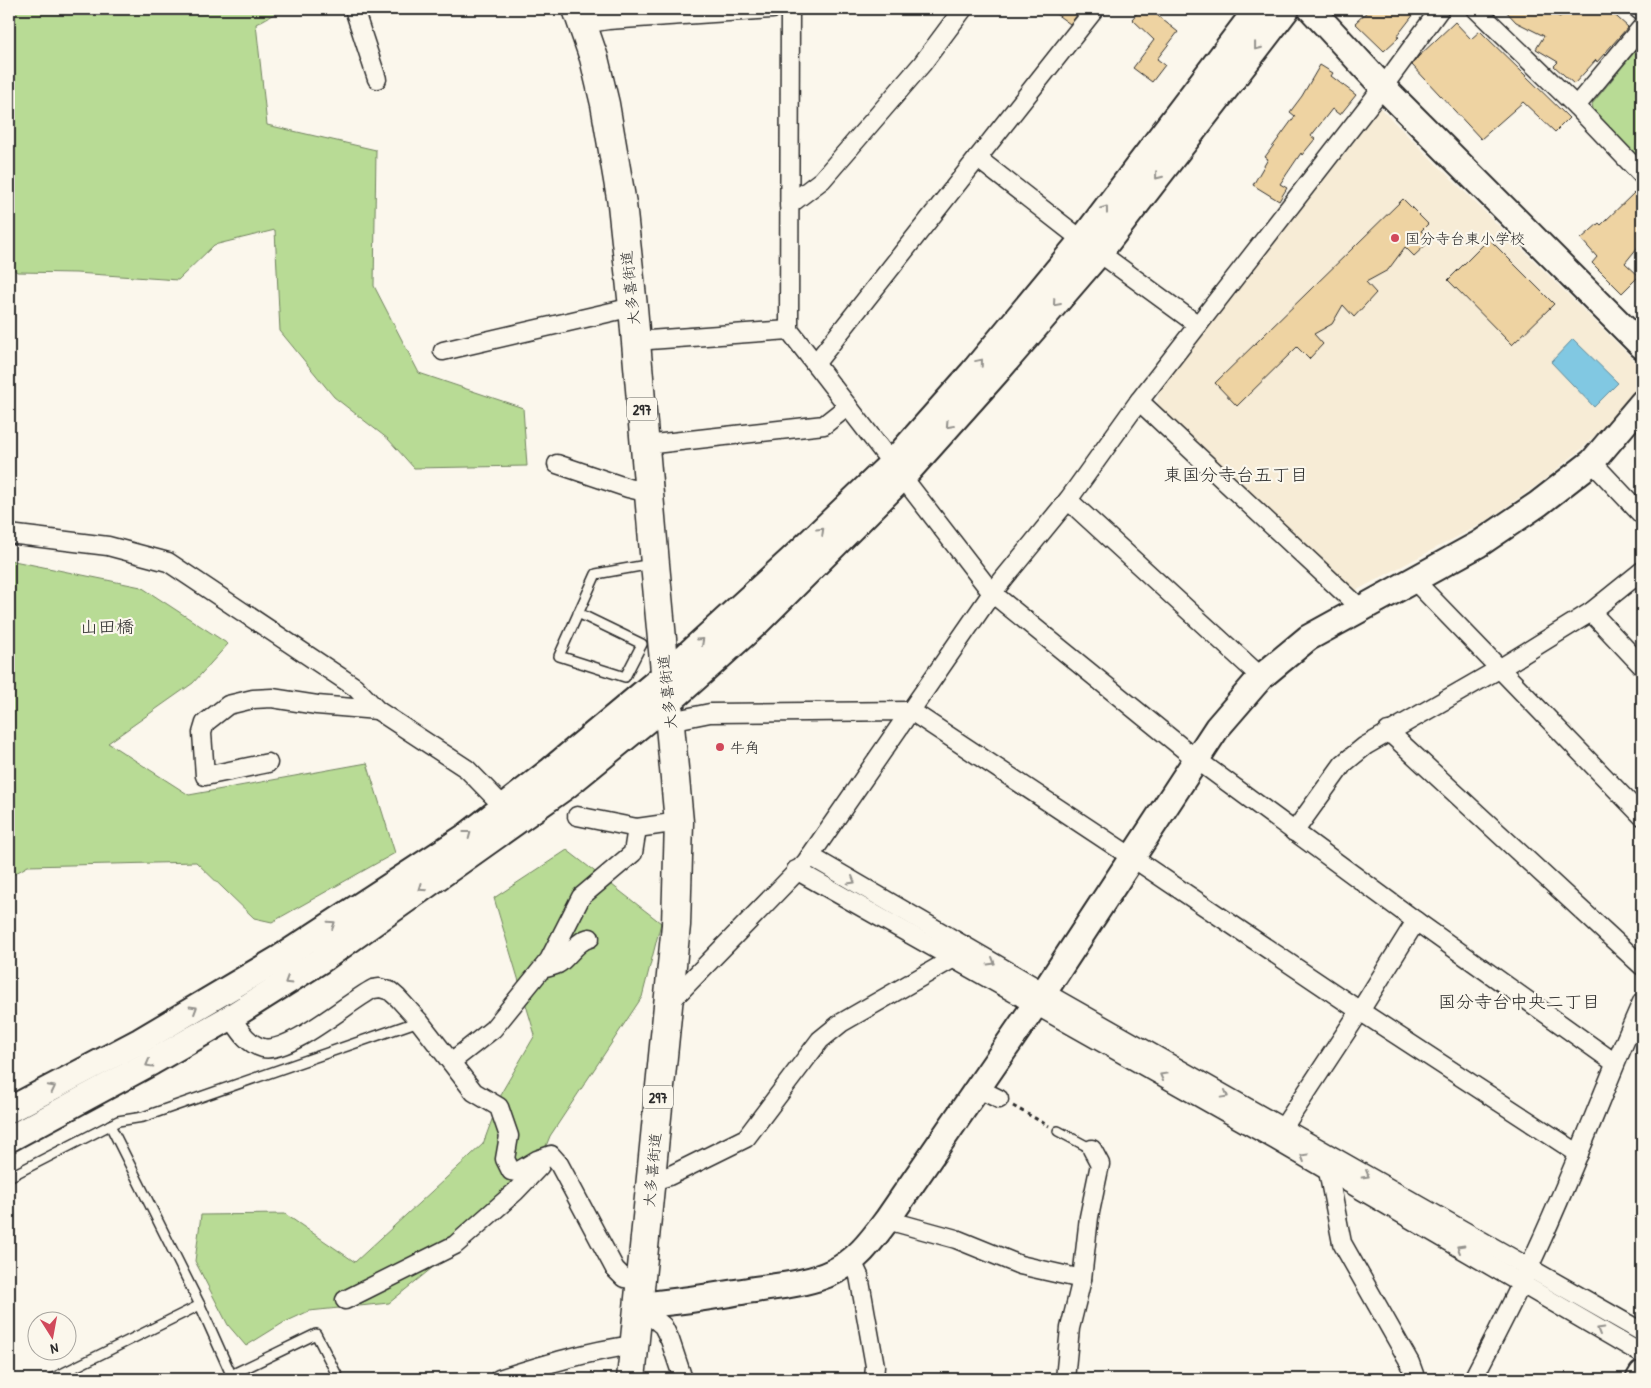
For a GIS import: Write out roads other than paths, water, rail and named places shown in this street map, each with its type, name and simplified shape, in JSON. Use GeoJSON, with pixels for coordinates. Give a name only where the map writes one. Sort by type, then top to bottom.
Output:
{"type":"FeatureCollection","features":[{"type":"Feature","properties":{"kind":"highway","name":"大多喜街道"},"geometry":{"type":"LineString","coordinates":[[580,16],[598,76],[611,137],[622,204],[679,822],[678,901],[670,1002],[659,1089],[652,1181],[631,1379]]}},
{"type":"Feature","properties":{"kind":"street"},"geometry":{"type":"LineString","coordinates":[[354,9],[377,79]]}},
{"type":"Feature","properties":{"kind":"street"},"geometry":{"type":"LineString","coordinates":[[580,16],[608,20],[772,9]]}},
{"type":"Feature","properties":{"kind":"street"},"geometry":{"type":"LineString","coordinates":[[790,9],[789,330],[992,593],[1196,759],[1416,921],[1614,1063]]}},
{"type":"Feature","properties":{"kind":"street"},"geometry":{"type":"LineString","coordinates":[[789,205],[822,180],[922,64],[963,9]]}},
{"type":"Feature","properties":{"kind":"street"},"geometry":{"type":"LineString","coordinates":[[815,364],[1095,9]]}},
{"type":"Feature","properties":{"kind":"street"},"geometry":{"type":"LineString","coordinates":[[1091,246],[1257,9]]}},
{"type":"Feature","properties":{"kind":"street"},"geometry":{"type":"LineString","coordinates":[[9,1139],[122,1079],[231,1017],[320,961],[670,712],[756,624],[898,470],[972,373],[1091,246],[1287,9]]}},
{"type":"Feature","properties":{"kind":"street"},"geometry":{"type":"LineString","coordinates":[[1311,9],[1383,87],[1642,346]]}},
{"type":"Feature","properties":{"kind":"street"},"geometry":{"type":"LineString","coordinates":[[670,1002],[810,856],[992,593],[1068,500],[1139,401],[1383,87],[1440,9]]}},
{"type":"Feature","properties":{"kind":"street"},"geometry":{"type":"LineString","coordinates":[[1476,9],[1576,106],[1642,175]]}},
{"type":"Feature","properties":{"kind":"street"},"geometry":{"type":"LineString","coordinates":[[1638,9],[1642,12]]}},
{"type":"Feature","properties":{"kind":"street"},"geometry":{"type":"LineString","coordinates":[[1576,106],[1642,27]]}},
{"type":"Feature","properties":{"kind":"street"},"geometry":{"type":"LineString","coordinates":[[977,158],[1198,325]]}},
{"type":"Feature","properties":{"kind":"street"},"geometry":{"type":"LineString","coordinates":[[443,351],[633,307]]}},
{"type":"Feature","properties":{"kind":"street"},"geometry":{"type":"LineString","coordinates":[[635,340],[789,330]]}},
{"type":"Feature","properties":{"kind":"street"},"geometry":{"type":"LineString","coordinates":[[1139,401],[1360,608]]}},
{"type":"Feature","properties":{"kind":"street"},"geometry":{"type":"LineString","coordinates":[[639,1293],[668,1304],[799,1283],[833,1272],[852,1261],[868,1246],[887,1220],[1133,858],[1217,728],[1261,677],[1308,638],[1479,544],[1538,504],[1592,462],[1642,403]]}},
{"type":"Feature","properties":{"kind":"street"},"geometry":{"type":"LineString","coordinates":[[645,444],[824,425],[848,406]]}},
{"type":"Feature","properties":{"kind":"street"},"geometry":{"type":"LineString","coordinates":[[1592,462],[1642,515]]}},
{"type":"Feature","properties":{"kind":"street"},"geometry":{"type":"LineString","coordinates":[[556,464],[649,493]]}},
{"type":"Feature","properties":{"kind":"street"},"geometry":{"type":"LineString","coordinates":[[9,1110],[140,1042],[280,958],[465,837],[666,674],[792,559],[898,470]]}},
{"type":"Feature","properties":{"kind":"street"},"geometry":{"type":"LineString","coordinates":[[1068,500],[1261,677]]}},
{"type":"Feature","properties":{"kind":"street"},"geometry":{"type":"LineString","coordinates":[[9,534],[108,546],[168,562],[355,687],[377,710],[467,769],[504,806]]}},
{"type":"Feature","properties":{"kind":"street"},"geometry":{"type":"LineString","coordinates":[[1294,832],[1343,764],[1365,746],[1388,731],[1499,669],[1590,612],[1642,571]]}},
{"type":"Feature","properties":{"kind":"street"},"geometry":{"type":"LineString","coordinates":[[1414,580],[1642,816]]}},
{"type":"Feature","properties":{"kind":"street"},"geometry":{"type":"LineString","coordinates":[[1590,612],[1642,666]]}},
{"type":"Feature","properties":{"kind":"street"},"geometry":{"type":"LineString","coordinates":[[268,763],[205,776],[202,733],[205,723],[228,705],[253,699],[272,698],[317,705],[377,710]]}},
{"type":"Feature","properties":{"kind":"street"},"geometry":{"type":"LineString","coordinates":[[670,712],[911,711],[1360,1011],[1579,1154]]}},
{"type":"Feature","properties":{"kind":"street"},"geometry":{"type":"LineString","coordinates":[[1388,731],[1642,966]]}},
{"type":"Feature","properties":{"kind":"street"},"geometry":{"type":"LineString","coordinates":[[577,816],[637,828],[679,822]]}},
{"type":"Feature","properties":{"kind":"street"},"geometry":{"type":"LineString","coordinates":[[451,1062],[493,1029],[550,960],[558,946],[564,928],[581,897],[633,853],[637,828]]}},
{"type":"Feature","properties":{"kind":"street"},"geometry":{"type":"LineString","coordinates":[[810,856],[1039,998],[1279,1134],[1529,1268],[1642,1332]]}},
{"type":"Feature","properties":{"kind":"street"},"geometry":{"type":"LineString","coordinates":[[796,870],[954,958],[1039,998]]}},
{"type":"Feature","properties":{"kind":"street"},"geometry":{"type":"LineString","coordinates":[[1279,1134],[1360,1011],[1416,921]]}},
{"type":"Feature","properties":{"kind":"street"},"geometry":{"type":"LineString","coordinates":[[540,970],[557,965],[584,939],[590,938]]}},
{"type":"Feature","properties":{"kind":"street"},"geometry":{"type":"LineString","coordinates":[[652,1181],[669,1176],[746,1138],[820,1040],[841,1023],[954,958]]}},
{"type":"Feature","properties":{"kind":"street"},"geometry":{"type":"LineString","coordinates":[[231,1017],[244,1036],[251,1042],[262,1048],[273,1049],[283,1046],[315,1028],[373,989],[380,988],[390,991],[419,1021],[474,1092],[499,1107],[509,1136],[505,1160],[511,1171],[517,1172],[537,1160],[551,1155]]}},
{"type":"Feature","properties":{"kind":"street"},"geometry":{"type":"LineString","coordinates":[[1473,1379],[1529,1268],[1579,1154],[1614,1063],[1642,1002]]}},
{"type":"Feature","properties":{"kind":"street"},"geometry":{"type":"LineString","coordinates":[[110,1057],[122,1079]]}},
{"type":"Feature","properties":{"kind":"street"},"geometry":{"type":"LineString","coordinates":[[977,1088],[999,1099]]}},
{"type":"Feature","properties":{"kind":"street"},"geometry":{"type":"LineString","coordinates":[[1279,1134],[1328,1172],[1642,1354]]}},
{"type":"Feature","properties":{"kind":"street"},"geometry":{"type":"LineString","coordinates":[[1065,1379],[1070,1328],[1082,1279],[1088,1217],[1100,1164],[1092,1149]]}},
{"type":"Feature","properties":{"kind":"street"},"geometry":{"type":"LineString","coordinates":[[551,1155],[560,1164],[615,1269],[639,1293],[663,1326],[670,1340],[683,1379]]}},
{"type":"Feature","properties":{"kind":"street"},"geometry":{"type":"LineString","coordinates":[[345,1300],[455,1245],[515,1192],[551,1155]]}},
{"type":"Feature","properties":{"kind":"street"},"geometry":{"type":"LineString","coordinates":[[1328,1172],[1342,1243],[1410,1363],[1414,1379]]}},
{"type":"Feature","properties":{"kind":"street"},"geometry":{"type":"LineString","coordinates":[[887,1220],[956,1239],[1020,1266],[1082,1279]]}},
{"type":"Feature","properties":{"kind":"street"},"geometry":{"type":"LineString","coordinates":[[852,1261],[858,1276],[875,1366],[874,1379]]}},
{"type":"Feature","properties":{"kind":"street"},"geometry":{"type":"LineString","coordinates":[[499,1379],[529,1369],[611,1348],[634,1345]]}},
{"type":"Feature","properties":{"kind":"street"},"geometry":{"type":"LineString","coordinates":[[1639,1379],[1642,1374]]}},
{"type":"Feature","properties":{"kind":"lane"},"geometry":{"type":"LineString","coordinates":[[578,613],[642,644],[624,677],[559,656],[578,613],[596,574],[655,564]]}},
{"type":"Feature","properties":{"kind":"lane"},"geometry":{"type":"LineString","coordinates":[[9,1178],[118,1121],[143,1118],[419,1021]]}},
{"type":"Feature","properties":{"kind":"lane"},"geometry":{"type":"LineString","coordinates":[[110,1125],[200,1305],[232,1377],[316,1334],[339,1379]]}},
{"type":"Feature","properties":{"kind":"lane"},"geometry":{"type":"LineString","coordinates":[[1058,1131],[1092,1149]]}},
{"type":"Feature","properties":{"kind":"lane"},"geometry":{"type":"LineString","coordinates":[[51,1379],[200,1305]]}},
{"type":"Feature","properties":{"kind":"water"},"geometry":{"type":"Polygon","coordinates":[[[1573,339],[1618,383],[1594,407],[1551,362],[1573,339]]]}},
{"type":"Feature","properties":{"kind":"place","name":"国分寺台東小学校"},"geometry":{"type":"Point","coordinates":[1395,238]}},
{"type":"Feature","properties":{"kind":"place","name":"牛角"},"geometry":{"type":"Point","coordinates":[720,747]}},
{"type":"Feature","properties":{"kind":"district","name":"東国分寺台五丁目"},"geometry":{"type":"Point","coordinates":[1236,474]}},
{"type":"Feature","properties":{"kind":"district","name":"山田橋"},"geometry":{"type":"Point","coordinates":[107,626]}},
{"type":"Feature","properties":{"kind":"district","name":"国分寺台中央二丁目"},"geometry":{"type":"Point","coordinates":[1519,1001]}}]}
